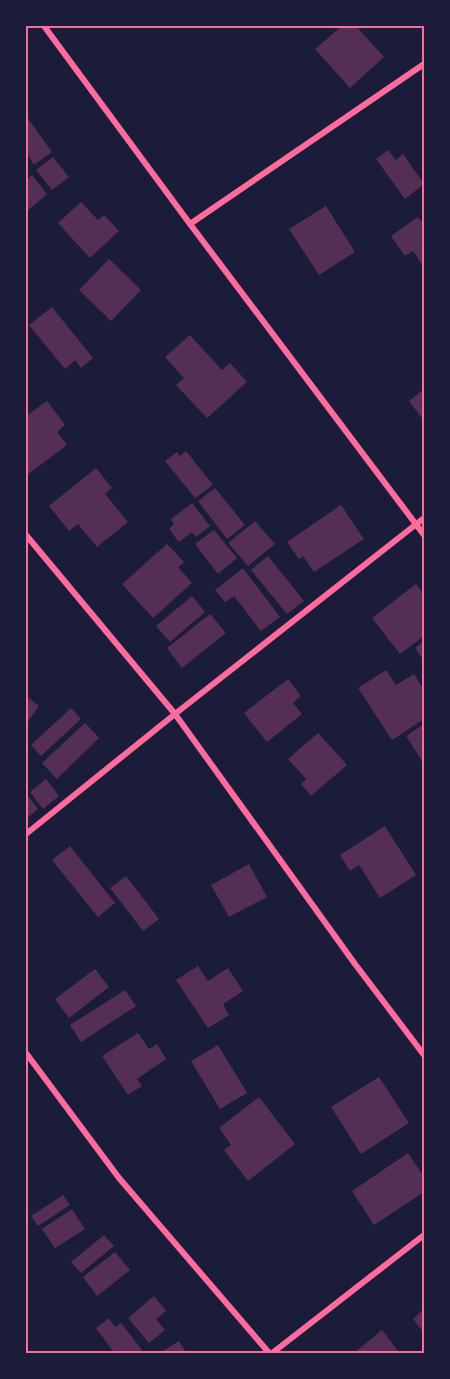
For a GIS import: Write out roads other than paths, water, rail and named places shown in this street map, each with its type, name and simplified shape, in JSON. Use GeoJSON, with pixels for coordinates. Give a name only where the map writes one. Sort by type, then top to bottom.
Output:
{"type":"FeatureCollection","features":[{"type":"Feature","properties":{"kind":"street"},"geometry":{"type":"LineString","coordinates":[[44,26],[424,535]]}},
{"type":"Feature","properties":{"kind":"street"},"geometry":{"type":"LineString","coordinates":[[190,224],[424,64]]}},
{"type":"Feature","properties":{"kind":"street"},"geometry":{"type":"LineString","coordinates":[[26,834],[424,518]]}},
{"type":"Feature","properties":{"kind":"street"},"geometry":{"type":"LineString","coordinates":[[26,535],[175,714],[355,964],[424,1055]]}},
{"type":"Feature","properties":{"kind":"street"},"geometry":{"type":"LineString","coordinates":[[26,1053],[118,1178],[270,1353],[424,1235]]}}]}
